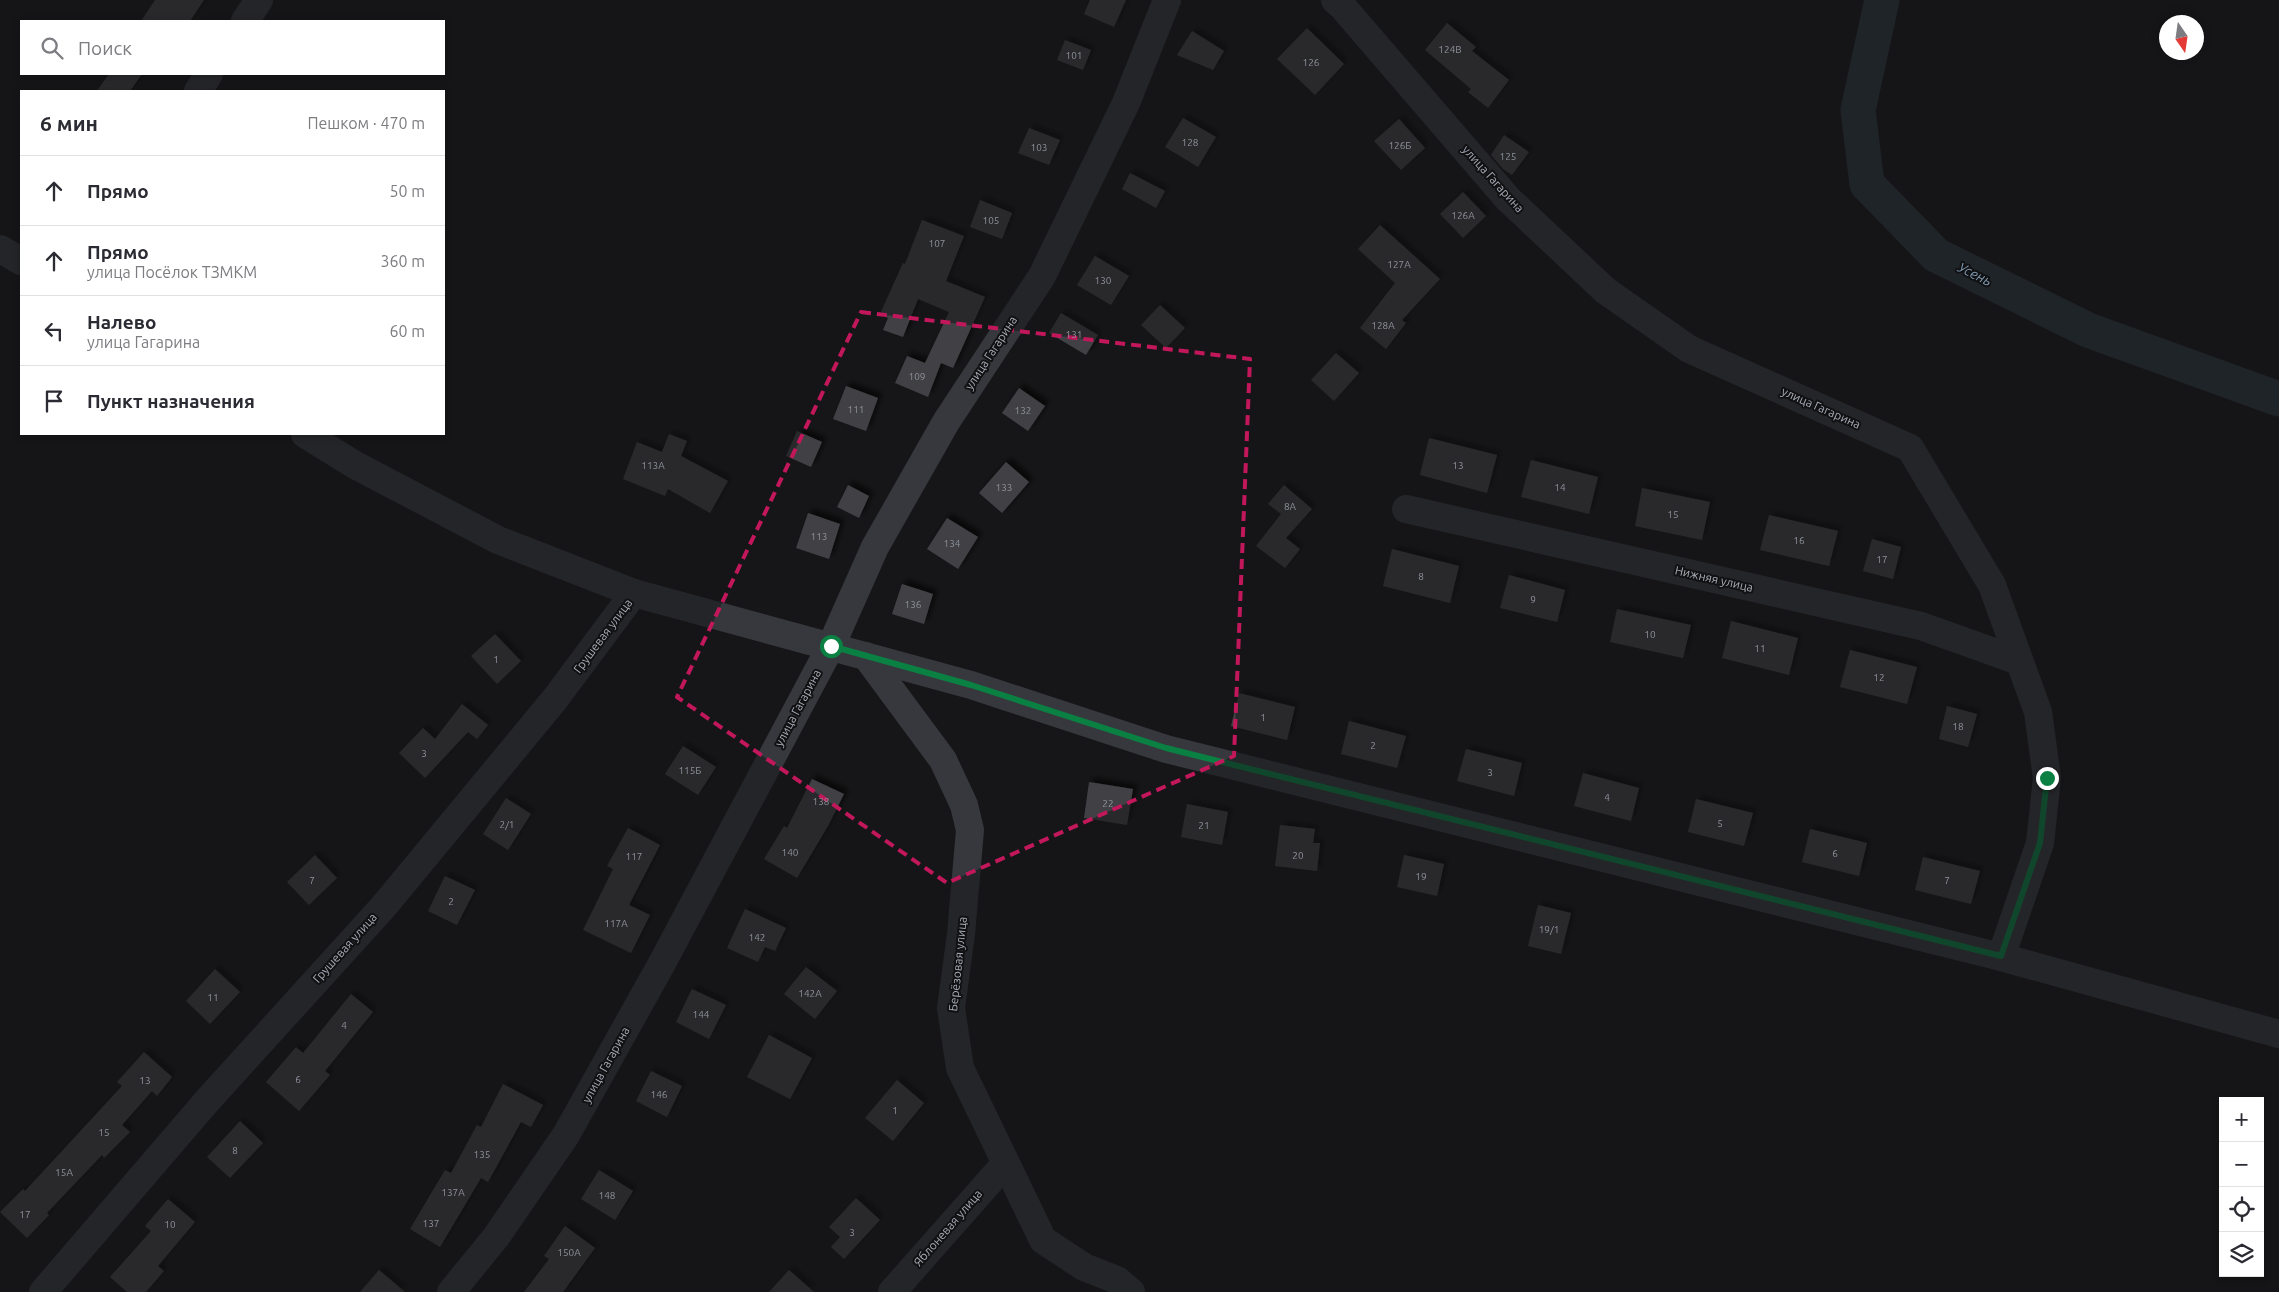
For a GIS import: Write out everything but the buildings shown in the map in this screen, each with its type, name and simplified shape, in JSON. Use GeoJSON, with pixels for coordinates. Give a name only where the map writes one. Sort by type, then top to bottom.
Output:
{"type":"FeatureCollection","features":[{"type":"Feature","properties":{"kind":"street"},"geometry":{"type":"LineString","coordinates":[[245,20],[259,0]]}},
{"type":"Feature","properties":{"kind":"street","name":"улица Гагарина"},"geometry":{"type":"LineString","coordinates":[[451,1292],[496,1238],[566,1136],[661,965],[831,646],[875,548],[946,422],[1042,276],[1126,103],[1167,0]]}},
{"type":"Feature","properties":{"kind":"street","name":"улица Гагарина"},"geometry":{"type":"LineString","coordinates":[[1335,0],[1508,199],[1606,291],[1689,349],[1910,448],[1992,585],[2038,712],[2047,778],[2040,843],[2001,956]]}},
{"type":"Feature","properties":{"kind":"street"},"geometry":{"type":"LineString","coordinates":[[199,90],[208,75]]}},
{"type":"Feature","properties":{"kind":"street"},"geometry":{"type":"LineString","coordinates":[[0,250],[20,260]]}},
{"type":"Feature","properties":{"kind":"street"},"geometry":{"type":"LineString","coordinates":[[306,435],[355,465],[498,540],[634,593],[971,685],[1166,748],[2001,956],[2279,1034]]}},
{"type":"Feature","properties":{"kind":"street","name":"Нижняя улица"},"geometry":{"type":"LineString","coordinates":[[1406,509],[1921,626],[2019,661]]}},
{"type":"Feature","properties":{"kind":"street","name":"Грушевая улица"},"geometry":{"type":"LineString","coordinates":[[43,1292],[207,1101],[384,906],[555,699],[634,593]]}},
{"type":"Feature","properties":{"kind":"street","name":"Берёзовая улица"},"geometry":{"type":"LineString","coordinates":[[866,656],[942,760],[964,804],[970,830],[961,934],[951,1008],[960,1068],[1043,1240],[1084,1267],[1117,1280],[1130,1292]]}},
{"type":"Feature","properties":{"kind":"street","name":"Яблоневая улица"},"geometry":{"type":"LineString","coordinates":[[892,1292],[1005,1164]]}},
{"type":"Feature","properties":{"kind":"highlighted area"},"geometry":{"type":"Polygon","coordinates":[[[861,312],[1250,359],[1234,756],[947,883],[677,697],[861,312]]]}},
{"type":"Feature","properties":{"kind":"waterway","name":"Усень"},"geometry":{"type":"LineString","coordinates":[[1882,0],[1858,110],[1867,184],[1936,255],[2088,330],[2279,399]]}},
{"type":"Feature","properties":{"kind":"route"},"geometry":{"type":"LineString","coordinates":[[831,646],[971,685],[1166,748],[2001,956],[2040,843],[2047,778]]}}]}
